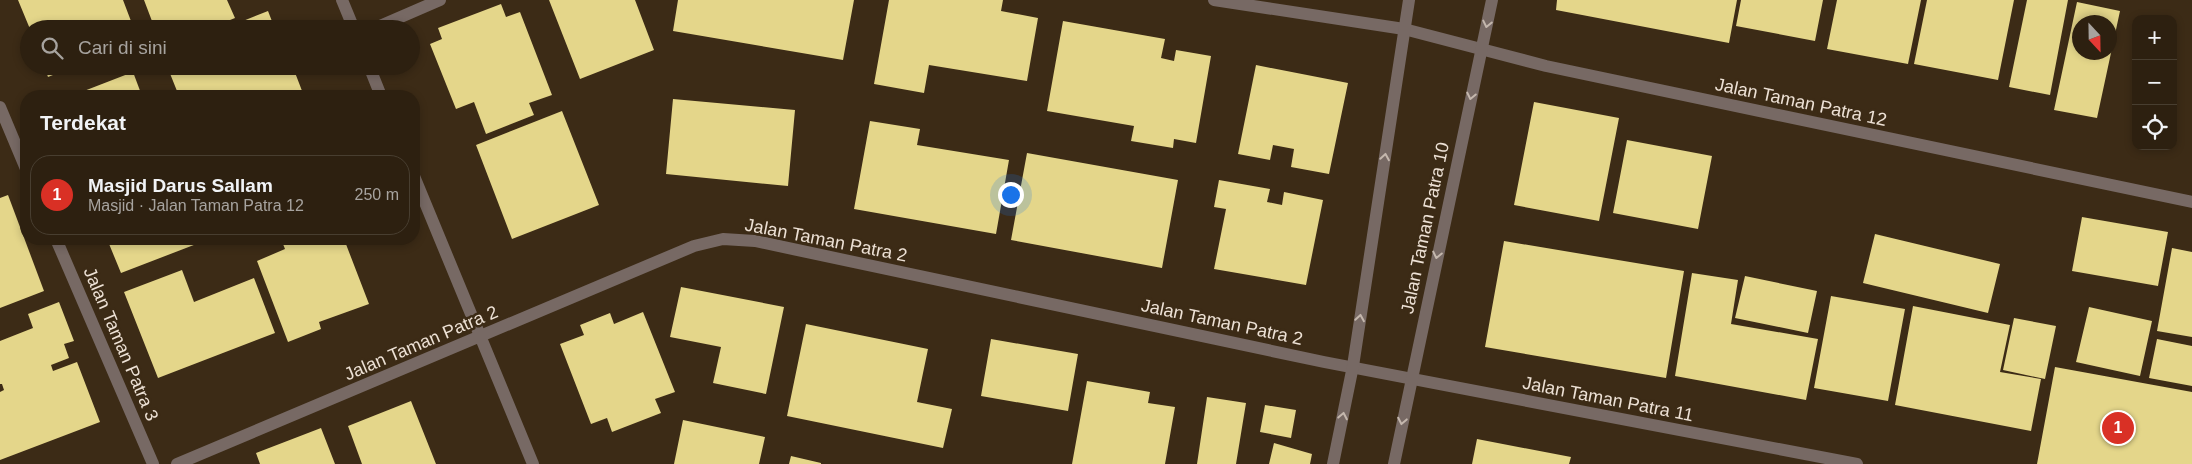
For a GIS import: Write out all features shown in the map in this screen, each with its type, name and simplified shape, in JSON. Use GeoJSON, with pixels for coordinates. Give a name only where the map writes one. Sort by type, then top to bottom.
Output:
{"type":"FeatureCollection","features":[{"type":"Feature","properties":{"kind":"street"},"geometry":{"type":"LineString","coordinates":[[342,0],[350,20]]}},
{"type":"Feature","properties":{"kind":"street"},"geometry":{"type":"LineString","coordinates":[[394,20],[440,0]]}},
{"type":"Feature","properties":{"kind":"street","name":"Jalan Taman Patra 12"},"geometry":{"type":"LineString","coordinates":[[1214,0],[1404,29],[1546,66],[2192,202]]}},
{"type":"Feature","properties":{"kind":"street"},"geometry":{"type":"LineString","coordinates":[[1333,464],[1353,366],[1409,0]]}},
{"type":"Feature","properties":{"kind":"street","name":"Jalan Taman Patra 10"},"geometry":{"type":"LineString","coordinates":[[1394,464],[1410,379],[1492,0]]}},
{"type":"Feature","properties":{"kind":"street"},"geometry":{"type":"LineString","coordinates":[[373,75],[379,90]]}},
{"type":"Feature","properties":{"kind":"street"},"geometry":{"type":"LineString","coordinates":[[0,107],[6,135],[20,158]]}},
{"type":"Feature","properties":{"kind":"street"},"geometry":{"type":"LineString","coordinates":[[420,191],[533,464]]}},
{"type":"Feature","properties":{"kind":"street","name":"Jalan Taman Patra 2"},"geometry":{"type":"LineString","coordinates":[[177,464],[480,338],[694,246],[723,239],[755,241],[1315,360],[1353,366]]}},
{"type":"Feature","properties":{"kind":"street","name":"Jalan Taman Patra 3"},"geometry":{"type":"LineString","coordinates":[[59,245],[153,464]]}},
{"type":"Feature","properties":{"kind":"street","name":"Jalan Taman Patra 11"},"geometry":{"type":"LineString","coordinates":[[1353,366],[1410,379],[1857,464]]}},
{"type":"Feature","properties":{"kind":"building"},"geometry":{"type":"Polygon","coordinates":[[[18,0],[123,0],[131,20],[26,20],[18,0]]]}},
{"type":"Feature","properties":{"kind":"building"},"geometry":{"type":"Polygon","coordinates":[[[144,0],[227,0],[235,18],[230,20],[152,20],[144,0]]]}},
{"type":"Feature","properties":{"kind":"building"},"geometry":{"type":"Polygon","coordinates":[[[549,0],[635,0],[654,50],[580,79],[549,0]]]}},
{"type":"Feature","properties":{"kind":"building"},"geometry":{"type":"Polygon","coordinates":[[[678,0],[854,0],[843,60],[673,31],[678,0]]]}},
{"type":"Feature","properties":{"kind":"building"},"geometry":{"type":"Polygon","coordinates":[[[889,0],[1003,0],[1001,11],[1038,18],[1027,81],[929,65],[924,93],[874,84],[889,0]]]}},
{"type":"Feature","properties":{"kind":"building"},"geometry":{"type":"Polygon","coordinates":[[[1557,0],[1737,0],[1729,43],[1556,10],[1557,0]]]}},
{"type":"Feature","properties":{"kind":"building"},"geometry":{"type":"Polygon","coordinates":[[[1741,0],[1823,0],[1815,41],[1736,26],[1741,0]]]}},
{"type":"Feature","properties":{"kind":"building"},"geometry":{"type":"Polygon","coordinates":[[[1837,0],[1921,0],[1908,64],[1827,49],[1837,0]]]}},
{"type":"Feature","properties":{"kind":"building"},"geometry":{"type":"Polygon","coordinates":[[[1927,0],[2014,0],[1998,80],[1914,64],[1927,0]]]}},
{"type":"Feature","properties":{"kind":"building"},"geometry":{"type":"Polygon","coordinates":[[[2027,0],[2068,0],[2050,95],[2009,87],[2027,0]]]}},
{"type":"Feature","properties":{"kind":"building"},"geometry":{"type":"Polygon","coordinates":[[[2077,2],[2120,11],[2117,25],[2117,15],[2074,15],[2077,2]]]}},
{"type":"Feature","properties":{"kind":"building"},"geometry":{"type":"Polygon","coordinates":[[[501,4],[506,17],[520,12],[552,95],[529,103],[534,115],[486,134],[474,102],[456,109],[430,44],[442,39],[438,28],[501,4]]]}},
{"type":"Feature","properties":{"kind":"building"},"geometry":{"type":"Polygon","coordinates":[[[268,11],[272,20],[246,20],[268,11]]]}},
{"type":"Feature","properties":{"kind":"building"},"geometry":{"type":"Polygon","coordinates":[[[1063,21],[1165,39],[1161,58],[1174,61],[1176,50],[1211,56],[1196,143],[1174,139],[1173,148],[1131,141],[1134,126],[1047,111],[1063,21]]]}},
{"type":"Feature","properties":{"kind":"building"},"geometry":{"type":"Polygon","coordinates":[[[2072,25],[2072,60],[2109,60],[2097,118],[2054,110],[2072,25]]]}},
{"type":"Feature","properties":{"kind":"building"},"geometry":{"type":"Polygon","coordinates":[[[1256,65],[1348,83],[1329,174],[1291,167],[1294,149],[1273,145],[1270,160],[1238,154],[1256,65]]]}},
{"type":"Feature","properties":{"kind":"building"},"geometry":{"type":"Polygon","coordinates":[[[125,75],[134,75],[140,90],[86,90],[125,75]]]}},
{"type":"Feature","properties":{"kind":"building"},"geometry":{"type":"Polygon","coordinates":[[[171,75],[296,75],[302,90],[177,90],[171,75]]]}},
{"type":"Feature","properties":{"kind":"building"},"geometry":{"type":"Polygon","coordinates":[[[673,99],[795,110],[788,186],[666,174],[673,99]]]}},
{"type":"Feature","properties":{"kind":"building"},"geometry":{"type":"Polygon","coordinates":[[[1534,102],[1619,118],[1599,221],[1514,205],[1534,102]]]}},
{"type":"Feature","properties":{"kind":"building"},"geometry":{"type":"Polygon","coordinates":[[[562,111],[599,205],[512,239],[476,145],[562,111]]]}},
{"type":"Feature","properties":{"kind":"building"},"geometry":{"type":"Polygon","coordinates":[[[870,121],[920,129],[917,145],[1009,160],[996,234],[854,209],[870,121]]]}},
{"type":"Feature","properties":{"kind":"building"},"geometry":{"type":"Polygon","coordinates":[[[1627,140],[1712,156],[1698,229],[1613,213],[1627,140]]]}},
{"type":"Feature","properties":{"kind":"building"},"geometry":{"type":"Polygon","coordinates":[[[1027,153],[1178,180],[1162,268],[1011,240],[1027,153]]]}},
{"type":"Feature","properties":{"kind":"building"},"geometry":{"type":"Polygon","coordinates":[[[1219,180],[1270,189],[1267,202],[1282,205],[1284,192],[1323,200],[1306,285],[1214,269],[1226,209],[1214,207],[1219,180]]]}},
{"type":"Feature","properties":{"kind":"building"},"geometry":{"type":"Polygon","coordinates":[[[8,195],[20,227],[20,245],[27,245],[44,291],[0,308],[0,198],[8,195]]]}},
{"type":"Feature","properties":{"kind":"building"},"geometry":{"type":"Polygon","coordinates":[[[2082,217],[2168,232],[2158,286],[2072,271],[2082,217]]]}},
{"type":"Feature","properties":{"kind":"building"},"geometry":{"type":"Polygon","coordinates":[[[1875,234],[2000,264],[1988,313],[1863,283],[1875,234]]]}},
{"type":"Feature","properties":{"kind":"building"},"geometry":{"type":"Polygon","coordinates":[[[1504,241],[1684,271],[1666,378],[1485,347],[1504,241]]]}},
{"type":"Feature","properties":{"kind":"building"},"geometry":{"type":"Polygon","coordinates":[[[109,245],[194,245],[121,273],[109,245]]]}},
{"type":"Feature","properties":{"kind":"building"},"geometry":{"type":"Polygon","coordinates":[[[283,245],[346,245],[369,304],[319,322],[321,329],[288,342],[257,261],[285,249],[283,245]]]}},
{"type":"Feature","properties":{"kind":"building"},"geometry":{"type":"Polygon","coordinates":[[[2172,248],[2192,252],[2192,337],[2157,331],[2172,248]]]}},
{"type":"Feature","properties":{"kind":"building"},"geometry":{"type":"Polygon","coordinates":[[[182,270],[194,302],[254,278],[275,333],[158,378],[124,292],[182,270]]]}},
{"type":"Feature","properties":{"kind":"building"},"geometry":{"type":"Polygon","coordinates":[[[1692,273],[1738,280],[1731,324],[1818,339],[1806,400],[1675,376],[1692,273]]]}},
{"type":"Feature","properties":{"kind":"building"},"geometry":{"type":"Polygon","coordinates":[[[1745,276],[1817,291],[1808,333],[1735,318],[1745,276]]]}},
{"type":"Feature","properties":{"kind":"building"},"geometry":{"type":"Polygon","coordinates":[[[681,287],[784,307],[766,394],[713,383],[721,347],[670,337],[681,287]]]}},
{"type":"Feature","properties":{"kind":"building"},"geometry":{"type":"Polygon","coordinates":[[[1831,296],[1905,309],[1888,401],[1814,388],[1831,296]]]}},
{"type":"Feature","properties":{"kind":"building"},"geometry":{"type":"Polygon","coordinates":[[[59,302],[74,341],[64,344],[69,358],[51,365],[53,371],[77,362],[100,422],[0,460],[0,392],[4,390],[2,384],[0,384],[0,341],[33,328],[28,314],[59,302]]]}},
{"type":"Feature","properties":{"kind":"building"},"geometry":{"type":"Polygon","coordinates":[[[1913,306],[2010,325],[2000,372],[2041,379],[2031,431],[1895,405],[1913,306]]]}},
{"type":"Feature","properties":{"kind":"building"},"geometry":{"type":"Polygon","coordinates":[[[2089,307],[2152,321],[2140,376],[2076,362],[2089,307]]]}},
{"type":"Feature","properties":{"kind":"building"},"geometry":{"type":"Polygon","coordinates":[[[643,312],[675,392],[655,399],[661,413],[612,432],[607,418],[591,424],[560,344],[584,335],[580,325],[610,313],[614,324],[643,312]]]}},
{"type":"Feature","properties":{"kind":"building"},"geometry":{"type":"Polygon","coordinates":[[[2014,318],[2056,326],[2045,379],[2003,370],[2014,318]]]}},
{"type":"Feature","properties":{"kind":"building"},"geometry":{"type":"Polygon","coordinates":[[[806,324],[928,349],[917,402],[952,409],[943,448],[787,416],[806,324]]]}},
{"type":"Feature","properties":{"kind":"building"},"geometry":{"type":"Polygon","coordinates":[[[991,339],[1078,354],[1068,411],[981,396],[991,339]]]}},
{"type":"Feature","properties":{"kind":"building"},"geometry":{"type":"Polygon","coordinates":[[[2157,339],[2192,346],[2192,386],[2149,378],[2157,339]]]}},
{"type":"Feature","properties":{"kind":"building"},"geometry":{"type":"Polygon","coordinates":[[[2055,367],[2192,392],[2192,464],[2037,464],[2055,367]]]}},
{"type":"Feature","properties":{"kind":"building"},"geometry":{"type":"Polygon","coordinates":[[[1087,381],[1150,392],[1148,403],[1175,407],[1165,464],[1072,464],[1087,381]]]}},
{"type":"Feature","properties":{"kind":"building"},"geometry":{"type":"Polygon","coordinates":[[[1207,397],[1246,403],[1236,464],[1197,464],[1207,397]]]}},
{"type":"Feature","properties":{"kind":"building"},"geometry":{"type":"Polygon","coordinates":[[[411,401],[436,464],[362,464],[348,426],[411,401]]]}},
{"type":"Feature","properties":{"kind":"building"},"geometry":{"type":"Polygon","coordinates":[[[1265,405],[1296,410],[1291,438],[1260,432],[1265,405]]]}},
{"type":"Feature","properties":{"kind":"building"},"geometry":{"type":"Polygon","coordinates":[[[683,420],[765,437],[759,464],[674,464],[683,420]]]}},
{"type":"Feature","properties":{"kind":"building"},"geometry":{"type":"Polygon","coordinates":[[[321,428],[335,464],[260,464],[256,453],[321,428]]]}},
{"type":"Feature","properties":{"kind":"building"},"geometry":{"type":"Polygon","coordinates":[[[1477,439],[1571,457],[1569,464],[1472,464],[1477,439]]]}},
{"type":"Feature","properties":{"kind":"building"},"geometry":{"type":"Polygon","coordinates":[[[1274,443],[1312,454],[1310,464],[1269,464],[1274,443]]]}},
{"type":"Feature","properties":{"kind":"building"},"geometry":{"type":"Polygon","coordinates":[[[791,456],[821,463],[821,464],[789,464],[791,456]]]}},
{"type":"Feature","properties":{"kind":"place","name":"Masjid Darus Sallam"},"geometry":{"type":"Point","coordinates":[2118,428]}}]}
